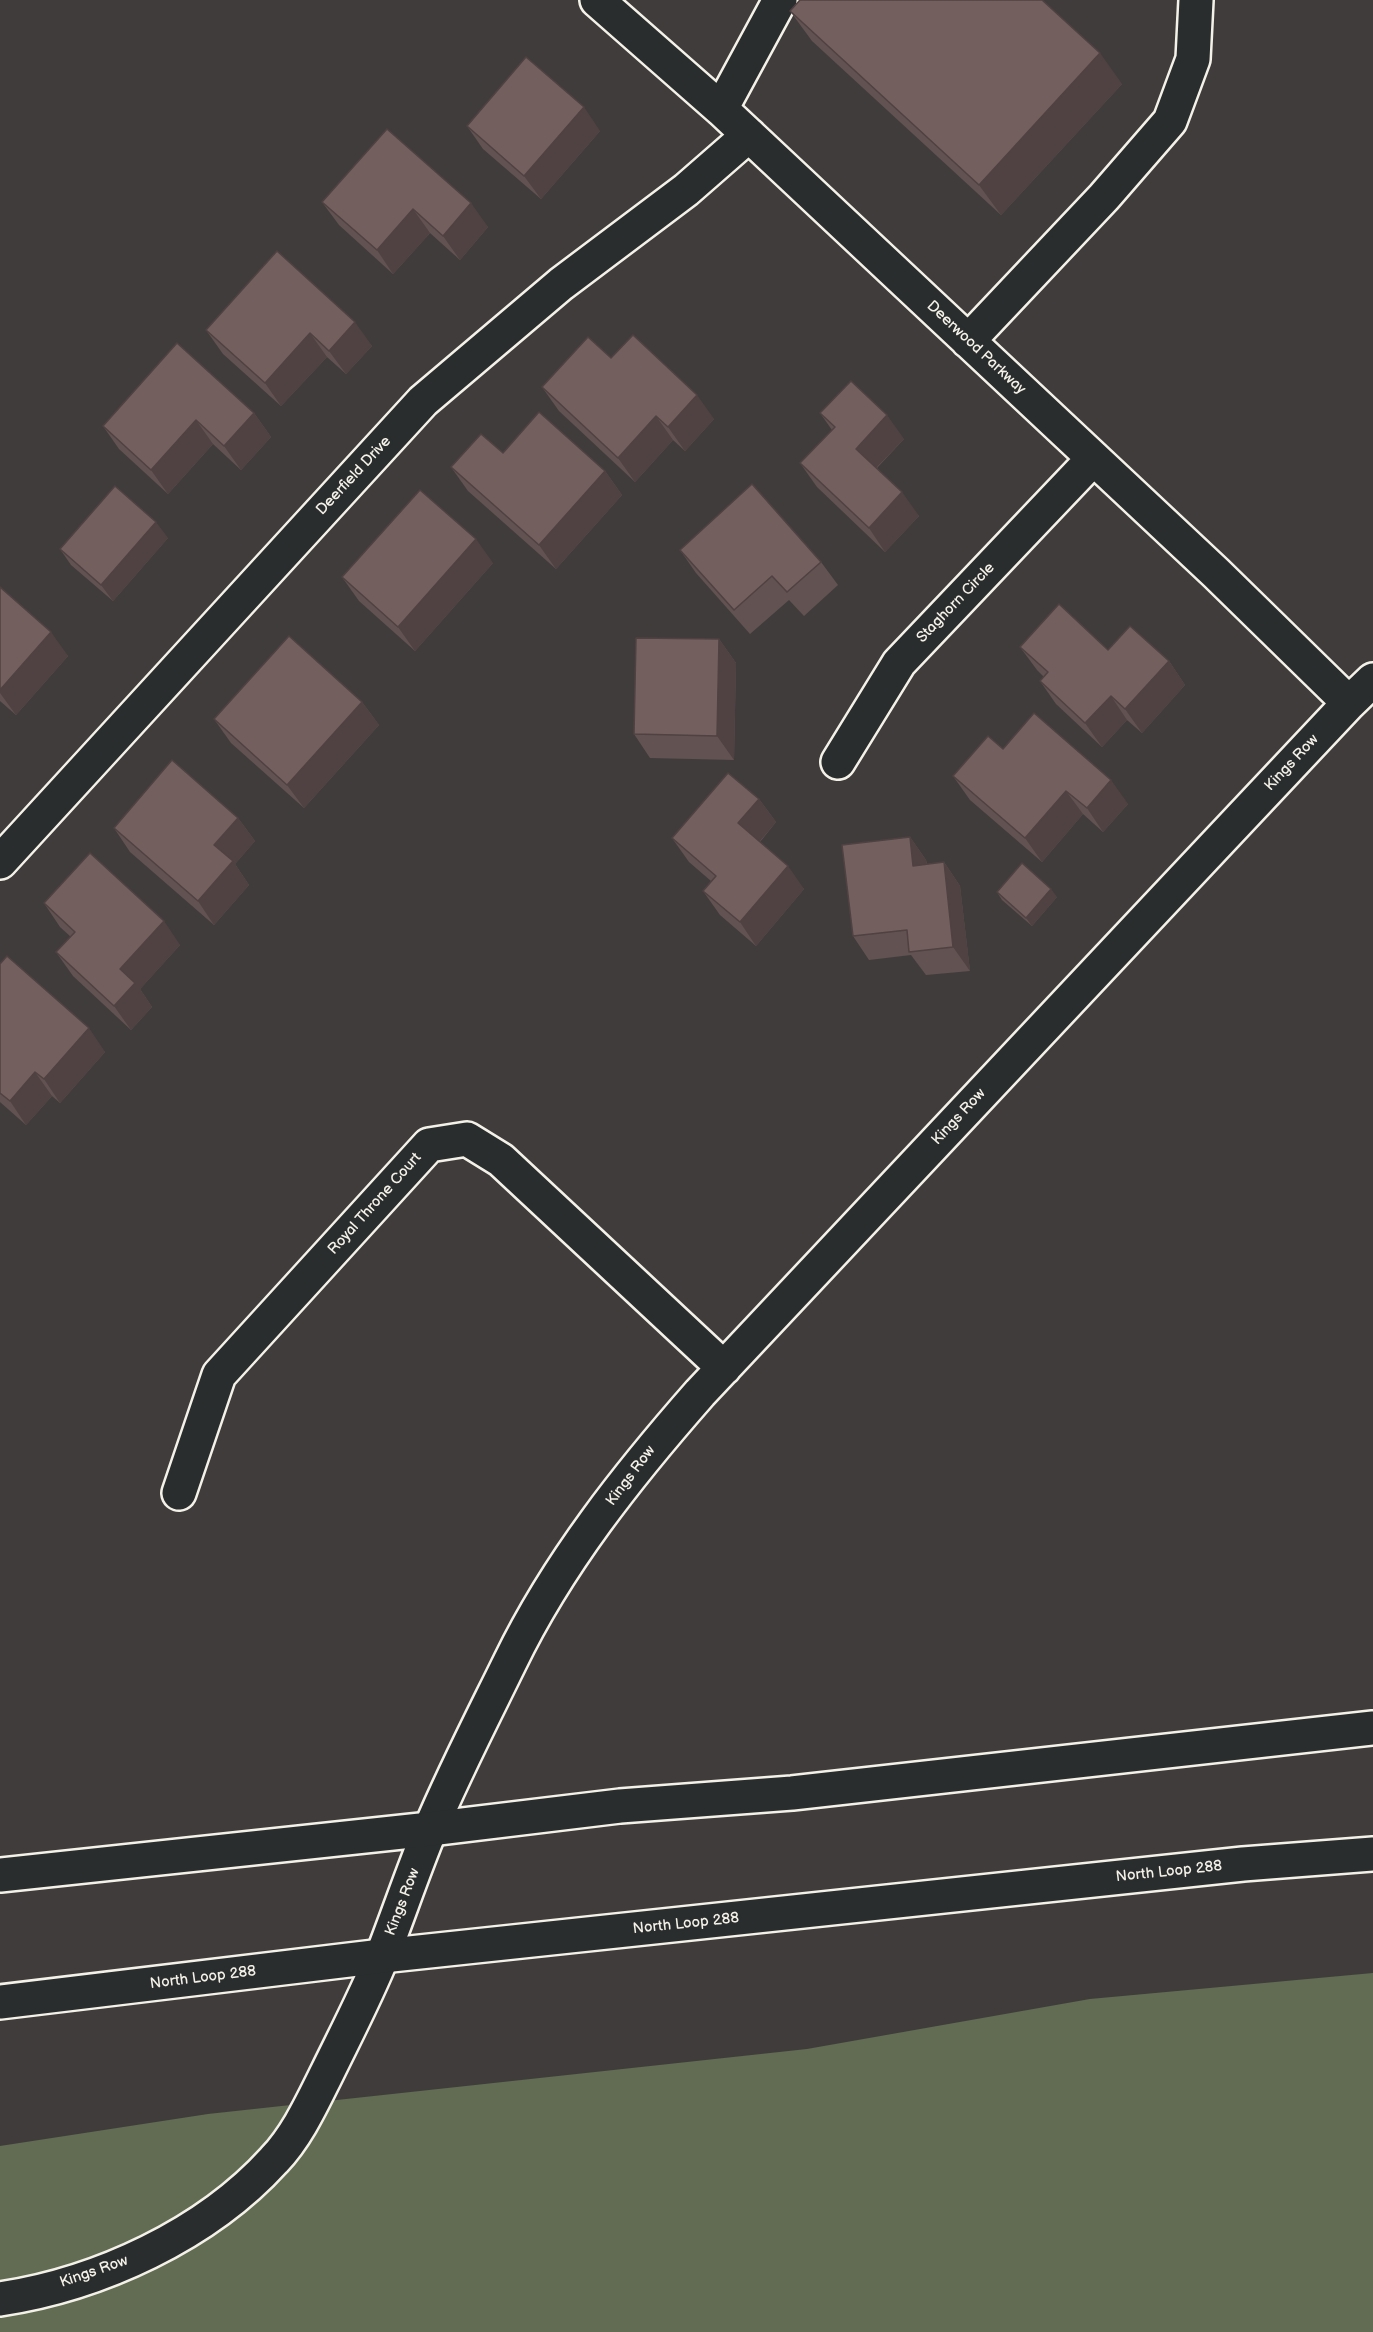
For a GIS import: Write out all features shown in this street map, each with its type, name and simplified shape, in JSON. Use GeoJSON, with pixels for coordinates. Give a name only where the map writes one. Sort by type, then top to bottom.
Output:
{"type":"FeatureCollection","features":[{"type":"Feature","properties":{"kind":"main road","name":"Deerwood Parkway"},"geometry":{"type":"LineString","coordinates":[[597,0],[749,135],[1216,573],[1349,703]]}},
{"type":"Feature","properties":{"kind":"main road"},"geometry":{"type":"LineString","coordinates":[[721,109],[780,0]]}},
{"type":"Feature","properties":{"kind":"main road"},"geometry":{"type":"LineString","coordinates":[[968,341],[1104,197],[1170,121],[1193,59],[1196,0]]}},
{"type":"Feature","properties":{"kind":"main road","name":"Deerfield Drive"},"geometry":{"type":"LineString","coordinates":[[0,862],[423,401],[561,284],[686,190],[749,135]]}},
{"type":"Feature","properties":{"kind":"main road","name":"Staghorn Circle"},"geometry":{"type":"LineString","coordinates":[[838,762],[899,663],[1093,459]]}},
{"type":"Feature","properties":{"kind":"main road","name":"Kings Row"},"geometry":{"type":"LineString","coordinates":[[0,2299],[115,2267],[161,2246],[245,2190],[276,2158],[306,2114],[382,1956],[430,1829],[512,1658],[575,1551],[655,1445],[724,1368],[1373,680]]}},
{"type":"Feature","properties":{"kind":"main road","name":"Royal Throne Court"},"geometry":{"type":"LineString","coordinates":[[179,1493],[219,1375],[429,1145],[467,1139],[501,1160],[724,1368]]}},
{"type":"Feature","properties":{"kind":"main road"},"geometry":{"type":"LineString","coordinates":[[0,1875],[430,1829],[620,1806],[792,1792],[1373,1728]]}},
{"type":"Feature","properties":{"kind":"main road","name":"North Loop 288"},"geometry":{"type":"LineString","coordinates":[[0,2002],[382,1956],[1243,1864],[1373,1854]]}},
{"type":"Feature","properties":{"kind":"green space"},"geometry":{"type":"Polygon","coordinates":[[[1373,1973],[1373,2332],[0,2332],[0,2146],[208,2114],[807,2049],[1090,1999],[1373,1973]]]}},
{"type":"Feature","properties":{"kind":"building"},"geometry":{"type":"Polygon","coordinates":[[[800,0],[1042,0],[1100,53],[979,185],[790,11],[800,0]]]}},
{"type":"Feature","properties":{"kind":"building"},"geometry":{"type":"Polygon","coordinates":[[[526,57],[584,107],[524,176],[467,126],[526,57]]]}},
{"type":"Feature","properties":{"kind":"building"},"geometry":{"type":"Polygon","coordinates":[[[387,129],[471,203],[443,236],[413,209],[377,250],[322,202],[387,129]]]}},
{"type":"Feature","properties":{"kind":"building"},"geometry":{"type":"Polygon","coordinates":[[[277,251],[355,322],[329,351],[310,333],[265,383],[206,330],[277,251]]]}},
{"type":"Feature","properties":{"kind":"building"},"geometry":{"type":"Polygon","coordinates":[[[633,335],[697,395],[668,427],[656,416],[618,458],[542,387],[588,337],[611,358],[633,335]]]}},
{"type":"Feature","properties":{"kind":"building"},"geometry":{"type":"Polygon","coordinates":[[[177,343],[254,413],[224,446],[196,420],[151,470],[103,426],[177,343]]]}},
{"type":"Feature","properties":{"kind":"building"},"geometry":{"type":"Polygon","coordinates":[[[851,381],[887,415],[856,449],[902,492],[869,528],[800,463],[835,427],[820,413],[851,381]]]}},
{"type":"Feature","properties":{"kind":"building"},"geometry":{"type":"Polygon","coordinates":[[[539,412],[605,471],[539,545],[451,467],[481,434],[503,453],[539,412]]]}},
{"type":"Feature","properties":{"kind":"building"},"geometry":{"type":"Polygon","coordinates":[[[752,484],[821,562],[787,592],[772,576],[734,610],[680,550],[752,484]]]}},
{"type":"Feature","properties":{"kind":"building"},"geometry":{"type":"Polygon","coordinates":[[[115,486],[156,522],[101,585],[60,549],[115,486]]]}},
{"type":"Feature","properties":{"kind":"building"},"geometry":{"type":"Polygon","coordinates":[[[420,490],[476,539],[398,627],[342,577],[420,490]]]}},
{"type":"Feature","properties":{"kind":"building"},"geometry":{"type":"Polygon","coordinates":[[[0,587],[51,632],[0,690],[0,587]]]}},
{"type":"Feature","properties":{"kind":"building"},"geometry":{"type":"Polygon","coordinates":[[[1059,604],[1108,650],[1130,626],[1169,661],[1125,709],[1111,696],[1085,723],[1040,681],[1048,672],[1020,647],[1059,604]]]}},
{"type":"Feature","properties":{"kind":"building"},"geometry":{"type":"Polygon","coordinates":[[[289,636],[362,702],[287,785],[214,719],[289,636]]]}},
{"type":"Feature","properties":{"kind":"building"},"geometry":{"type":"Polygon","coordinates":[[[636,638],[719,639],[717,736],[634,734],[636,638]]]}},
{"type":"Feature","properties":{"kind":"building"},"geometry":{"type":"Polygon","coordinates":[[[1034,713],[1111,780],[1087,808],[1066,791],[1025,838],[953,776],[988,736],[1003,749],[1034,713]]]}},
{"type":"Feature","properties":{"kind":"building"},"geometry":{"type":"Polygon","coordinates":[[[172,760],[238,818],[214,845],[233,861],[198,901],[114,828],[172,760]]]}},
{"type":"Feature","properties":{"kind":"building"},"geometry":{"type":"Polygon","coordinates":[[[728,773],[759,799],[738,823],[788,866],[740,922],[703,891],[716,876],[672,838],[728,773]]]}},
{"type":"Feature","properties":{"kind":"building"},"geometry":{"type":"Polygon","coordinates":[[[910,837],[913,866],[944,862],[953,947],[909,952],[907,930],[853,936],[842,845],[910,837]]]}},
{"type":"Feature","properties":{"kind":"building"},"geometry":{"type":"Polygon","coordinates":[[[90,853],[164,921],[120,969],[135,983],[114,1006],[56,952],[75,932],[44,903],[90,853]]]}},
{"type":"Feature","properties":{"kind":"building"},"geometry":{"type":"Polygon","coordinates":[[[1022,863],[1051,889],[1026,918],[997,892],[1022,863]]]}},
{"type":"Feature","properties":{"kind":"building"},"geometry":{"type":"Polygon","coordinates":[[[7,956],[89,1028],[44,1079],[35,1072],[10,1101],[0,1093],[0,964],[7,956]]]}}]}
